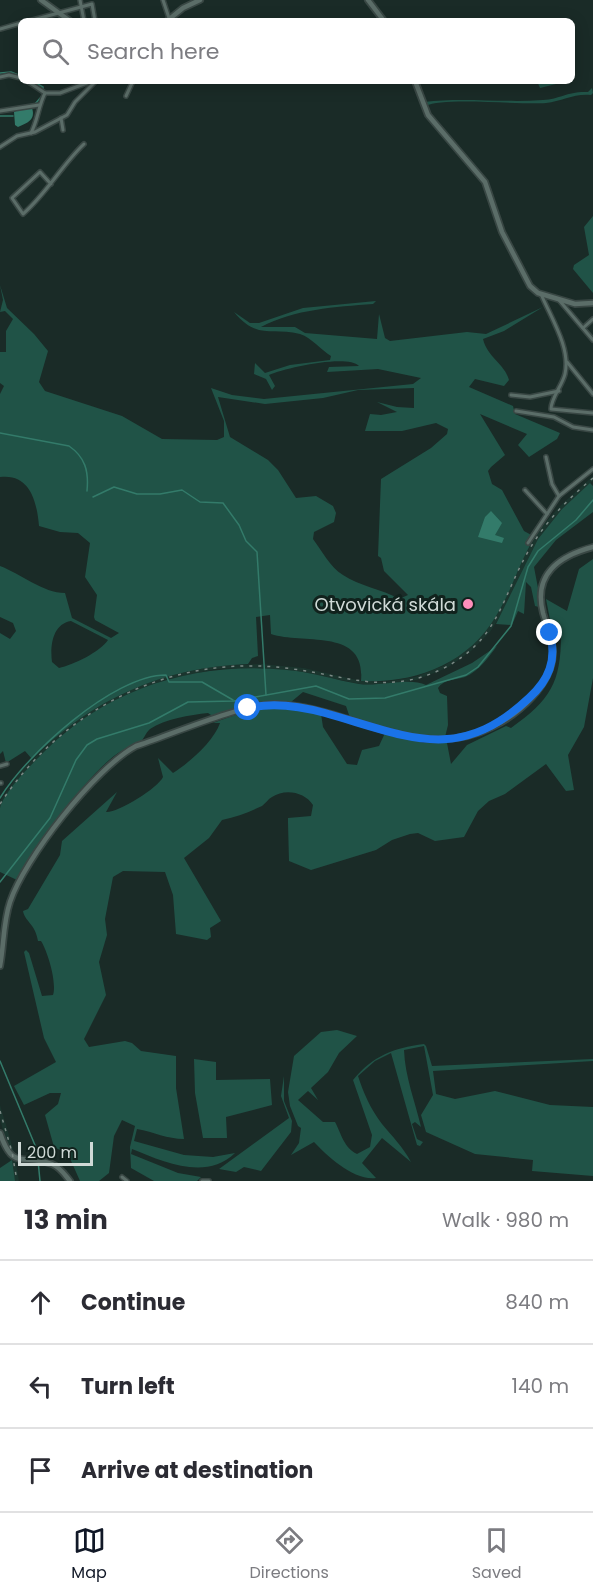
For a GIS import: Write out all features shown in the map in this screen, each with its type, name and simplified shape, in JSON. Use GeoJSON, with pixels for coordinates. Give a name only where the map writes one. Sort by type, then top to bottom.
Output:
{"type":"FeatureCollection","features":[{"type":"Feature","properties":{"kind":"main road"},"geometry":{"type":"LineString","coordinates":[[41,0],[64,18]]}},
{"type":"Feature","properties":{"kind":"main road"},"geometry":{"type":"LineString","coordinates":[[170,18],[183,8],[200,0]]}},
{"type":"Feature","properties":{"kind":"main road"},"geometry":{"type":"LineString","coordinates":[[368,0],[382,18]]}},
{"type":"Feature","properties":{"kind":"main road"},"geometry":{"type":"LineString","coordinates":[[416,84],[428,115],[484,182],[502,232],[531,288],[540,294],[580,306],[593,303]]}},
{"type":"Feature","properties":{"kind":"main road"},"geometry":{"type":"LineString","coordinates":[[0,966],[8,908],[27,869],[78,799],[110,764],[136,747],[260,705],[288,705],[433,740],[465,737],[504,721],[543,685],[552,665],[552,644],[541,601],[543,578],[558,564],[593,547]]}},
{"type":"Feature","properties":{"kind":"main road"},"geometry":{"type":"LineString","coordinates":[[0,1133],[5,1148],[13,1156],[56,1167],[70,1181]]}},
{"type":"Feature","properties":{"kind":"street"},"geometry":{"type":"LineString","coordinates":[[80,0],[83,18]]}},
{"type":"Feature","properties":{"kind":"street"},"geometry":{"type":"LineString","coordinates":[[163,0],[168,18]]}},
{"type":"Feature","properties":{"kind":"street"},"geometry":{"type":"LineString","coordinates":[[41,18],[92,4],[94,18]]}},
{"type":"Feature","properties":{"kind":"street"},"geometry":{"type":"LineString","coordinates":[[0,29],[18,24]]}},
{"type":"Feature","properties":{"kind":"street"},"geometry":{"type":"LineString","coordinates":[[0,76],[18,77]]}},
{"type":"Feature","properties":{"kind":"street"},"geometry":{"type":"LineString","coordinates":[[32,84],[45,93],[60,93],[86,84]]}},
{"type":"Feature","properties":{"kind":"street"},"geometry":{"type":"LineString","coordinates":[[0,147],[17,136],[31,133],[61,118],[91,84]]}},
{"type":"Feature","properties":{"kind":"street"},"geometry":{"type":"LineString","coordinates":[[126,96],[132,84]]}},
{"type":"Feature","properties":{"kind":"street"},"geometry":{"type":"LineString","coordinates":[[31,133],[37,122],[39,105],[45,93]]}},
{"type":"Feature","properties":{"kind":"street"},"geometry":{"type":"LineString","coordinates":[[0,111],[39,105]]}},
{"type":"Feature","properties":{"kind":"street"},"geometry":{"type":"LineString","coordinates":[[61,118],[63,130]]}},
{"type":"Feature","properties":{"kind":"street"},"geometry":{"type":"LineString","coordinates":[[51,184],[40,172],[12,198],[24,214],[51,184],[63,166],[84,144]]}},
{"type":"Feature","properties":{"kind":"street"},"geometry":{"type":"LineString","coordinates":[[540,294],[560,338],[567,362],[593,394]]}},
{"type":"Feature","properties":{"kind":"street"},"geometry":{"type":"LineString","coordinates":[[558,299],[593,340]]}},
{"type":"Feature","properties":{"kind":"street"},"geometry":{"type":"LineString","coordinates":[[583,328],[593,320]]}},
{"type":"Feature","properties":{"kind":"street"},"geometry":{"type":"LineString","coordinates":[[567,362],[551,409],[593,413]]}},
{"type":"Feature","properties":{"kind":"street"},"geometry":{"type":"LineString","coordinates":[[511,395],[530,397],[559,391]]}},
{"type":"Feature","properties":{"kind":"street"},"geometry":{"type":"LineString","coordinates":[[516,411],[554,417],[573,427],[593,430]]}},
{"type":"Feature","properties":{"kind":"street"},"geometry":{"type":"LineString","coordinates":[[546,457],[552,484],[559,496]]}},
{"type":"Feature","properties":{"kind":"street"},"geometry":{"type":"LineString","coordinates":[[528,543],[559,496],[593,469]]}},
{"type":"Feature","properties":{"kind":"street"},"geometry":{"type":"LineString","coordinates":[[525,490],[547,514]]}},
{"type":"Feature","properties":{"kind":"street"},"geometry":{"type":"LineString","coordinates":[[0,766],[7,764]]}},
{"type":"Feature","properties":{"kind":"street"},"geometry":{"type":"LineString","coordinates":[[123,1177],[127,1181]]}},
{"type":"Feature","properties":{"kind":"street"},"geometry":{"type":"LineString","coordinates":[[202,1181],[209,1181]]}},
{"type":"Feature","properties":{"kind":"shaded area"},"geometry":{"type":"Polygon","coordinates":[[[538,84],[556,84],[540,88],[538,84]]]}},
{"type":"Feature","properties":{"kind":"shaded area"},"geometry":{"type":"Polygon","coordinates":[[[592,88],[591,95],[579,95],[546,103],[448,102],[426,106],[424,102],[543,100],[588,92],[592,88]]]}},
{"type":"Feature","properties":{"kind":"shaded area"},"geometry":{"type":"Polygon","coordinates":[[[22,108],[32,108],[33,115],[25,124],[18,127],[15,125],[14,112],[22,108]]]}},
{"type":"Feature","properties":{"kind":"shaded area"},"geometry":{"type":"Polygon","coordinates":[[[593,216],[593,293],[573,269],[574,265],[589,255],[584,227],[593,216]]]}},
{"type":"Feature","properties":{"kind":"shaded area"},"geometry":{"type":"Polygon","coordinates":[[[0,285],[7,308],[48,351],[39,382],[45,391],[122,416],[162,439],[217,440],[224,437],[224,421],[211,388],[232,395],[264,399],[413,384],[421,378],[378,369],[327,372],[329,367],[359,366],[342,361],[329,362],[301,366],[269,375],[275,386],[272,390],[266,379],[254,374],[255,363],[265,373],[290,365],[330,360],[331,356],[300,334],[257,329],[242,321],[234,312],[250,323],[259,323],[303,308],[376,301],[373,304],[301,313],[261,327],[295,327],[305,333],[377,339],[379,314],[385,338],[390,341],[467,332],[486,334],[543,307],[504,331],[483,339],[488,351],[507,374],[509,380],[504,386],[475,379],[469,387],[513,406],[515,414],[560,433],[557,439],[529,457],[518,445],[527,434],[480,414],[505,455],[488,471],[492,484],[502,490],[524,531],[535,537],[496,616],[471,647],[438,668],[401,679],[381,681],[361,681],[360,664],[354,652],[343,645],[330,641],[271,634],[270,615],[256,617],[258,656],[252,658],[248,664],[217,666],[187,672],[131,690],[79,719],[32,759],[25,751],[6,763],[3,751],[0,754],[0,633],[10,639],[16,631],[13,623],[0,617],[0,566],[40,587],[65,593],[72,618],[111,638],[119,633],[95,620],[94,617],[97,595],[85,577],[90,543],[78,533],[60,532],[39,526],[34,499],[25,484],[10,477],[0,477],[0,394],[4,386],[0,383],[0,352],[6,352],[6,331],[13,319],[5,311],[0,312],[3,300],[0,285]],[[414,388],[358,390],[323,398],[265,404],[218,397],[230,437],[268,460],[278,470],[296,498],[316,496],[333,506],[336,513],[334,522],[314,532],[313,539],[334,568],[349,579],[399,599],[408,595],[384,571],[381,558],[378,556],[381,479],[431,448],[447,434],[448,429],[436,423],[402,431],[365,431],[370,414],[381,415],[397,412],[377,402],[414,408],[414,388]],[[71,621],[60,627],[54,637],[51,650],[52,662],[59,668],[86,657],[108,640],[71,621]]]}},
{"type":"Feature","properties":{"kind":"shaded area"},"geometry":{"type":"Polygon","coordinates":[[[593,476],[593,481],[562,509],[538,539],[504,610],[490,632],[471,651],[447,668],[416,680],[384,685],[360,684],[303,672],[262,668],[216,669],[165,680],[119,698],[66,731],[24,773],[0,808],[0,801],[21,771],[64,728],[118,694],[163,677],[215,666],[262,664],[304,668],[361,681],[384,682],[415,677],[445,665],[469,648],[487,629],[501,608],[521,562],[540,529],[559,507],[593,476]]]}},
{"type":"Feature","properties":{"kind":"shaded area"},"geometry":{"type":"Polygon","coordinates":[[[590,483],[593,486],[593,512],[556,540],[534,567],[539,607],[535,606],[531,587],[526,582],[524,614],[518,611],[512,625],[496,624],[538,539],[562,509],[590,483]]]}},
{"type":"Feature","properties":{"kind":"shaded area"},"geometry":{"type":"Polygon","coordinates":[[[491,511],[502,523],[495,535],[504,538],[502,543],[478,537],[485,517],[491,511]]]}},
{"type":"Feature","properties":{"kind":"shaded area"},"geometry":{"type":"Polygon","coordinates":[[[593,559],[593,678],[584,727],[568,755],[574,790],[566,791],[546,764],[505,794],[489,801],[478,811],[464,837],[435,841],[418,833],[410,834],[392,840],[376,850],[311,870],[289,861],[288,818],[311,816],[313,805],[300,794],[289,792],[277,794],[262,806],[222,820],[209,838],[184,858],[221,921],[210,928],[211,937],[207,940],[176,934],[173,895],[165,872],[123,871],[113,877],[105,919],[107,935],[99,962],[106,995],[84,1039],[89,1047],[125,1041],[132,1043],[141,1051],[176,1056],[176,1088],[184,1139],[137,1129],[134,1141],[184,1155],[213,1157],[235,1153],[211,1166],[198,1167],[171,1163],[132,1149],[131,1154],[178,1173],[201,1177],[197,1181],[154,1181],[131,1168],[130,1147],[135,1126],[122,1120],[114,1136],[109,1173],[99,1181],[80,1181],[68,1154],[54,1147],[45,1115],[58,1104],[61,1093],[50,1093],[24,1105],[14,1086],[56,1062],[44,1038],[24,952],[26,950],[29,953],[42,996],[53,995],[54,983],[51,968],[44,946],[41,941],[38,941],[35,930],[23,911],[28,909],[60,855],[62,841],[117,792],[106,812],[128,804],[160,782],[163,777],[158,758],[173,773],[207,744],[220,723],[213,723],[255,710],[277,708],[321,714],[323,727],[347,764],[357,765],[362,750],[379,746],[385,733],[424,743],[447,743],[451,764],[467,745],[506,726],[511,728],[535,708],[551,689],[559,666],[561,635],[551,625],[546,599],[567,611],[579,569],[593,559]]]}},
{"type":"Feature","properties":{"kind":"shaded area"},"geometry":{"type":"Polygon","coordinates":[[[497,646],[475,671],[465,677],[447,681],[438,688],[440,693],[447,696],[448,725],[445,737],[421,737],[350,718],[346,706],[303,692],[291,702],[265,702],[214,717],[208,713],[193,715],[156,726],[148,731],[139,743],[114,756],[88,782],[62,814],[17,880],[0,872],[0,808],[7,793],[33,763],[70,729],[97,710],[126,695],[157,683],[188,675],[254,668],[296,671],[359,684],[411,682],[426,685],[472,663],[497,646]]]}},
{"type":"Feature","properties":{"kind":"shaded area"},"geometry":{"type":"Polygon","coordinates":[[[337,1030],[357,1036],[339,1053],[328,1072],[311,1088],[318,1100],[308,1091],[298,1100],[323,1122],[335,1122],[346,1144],[357,1154],[370,1147],[372,1135],[353,1080],[368,1065],[384,1054],[424,1044],[432,1066],[593,1059],[593,1061],[433,1071],[436,1094],[455,1099],[495,1091],[550,1105],[593,1107],[593,1176],[532,1171],[533,1160],[475,1154],[426,1132],[421,1115],[433,1095],[424,1046],[404,1050],[408,1079],[421,1127],[415,1122],[412,1124],[417,1139],[423,1142],[420,1146],[417,1145],[391,1053],[375,1061],[358,1076],[374,1113],[411,1162],[382,1138],[362,1163],[376,1178],[359,1176],[350,1172],[314,1142],[291,1155],[299,1143],[301,1128],[290,1106],[288,1092],[294,1056],[321,1032],[337,1030]]]}},
{"type":"Feature","properties":{"kind":"shaded area"},"geometry":{"type":"Polygon","coordinates":[[[194,1059],[216,1062],[216,1080],[270,1079],[272,1105],[226,1117],[227,1138],[203,1138],[195,1093],[194,1059]]]}},
{"type":"Feature","properties":{"kind":"shaded area"},"geometry":{"type":"Polygon","coordinates":[[[284,1076],[284,1101],[292,1121],[291,1132],[261,1171],[244,1167],[236,1172],[219,1169],[289,1118],[281,1096],[284,1076]]]}},
{"type":"Feature","properties":{"kind":"shaded area"},"geometry":{"type":"Polygon","coordinates":[[[0,1105],[14,1152],[19,1181],[15,1181],[0,1118],[0,1105]]]}},
{"type":"Feature","properties":{"kind":"shaded area"},"geometry":{"type":"Polygon","coordinates":[[[12,1160],[15,1181],[0,1181],[0,1168],[12,1160]]]}},
{"type":"Feature","properties":{"kind":"waterway"},"geometry":{"type":"LineString","coordinates":[[0,73],[11,72],[18,75]]}},
{"type":"Feature","properties":{"kind":"waterway"},"geometry":{"type":"LineString","coordinates":[[38,84],[43,87],[43,92]]}},
{"type":"Feature","properties":{"kind":"waterway"},"geometry":{"type":"LineString","coordinates":[[35,104],[42,96]]}},
{"type":"Feature","properties":{"kind":"waterway"},"geometry":{"type":"LineString","coordinates":[[0,116],[13,116]]}},
{"type":"Feature","properties":{"kind":"waterway"},"geometry":{"type":"LineString","coordinates":[[0,433],[69,446],[79,455],[85,465],[87,491]]}},
{"type":"Feature","properties":{"kind":"waterway"},"geometry":{"type":"LineString","coordinates":[[93,497],[114,487],[137,494],[160,494],[182,490],[200,502],[223,503],[239,525],[246,541],[257,552],[266,695]]}},
{"type":"Feature","properties":{"kind":"waterway"},"geometry":{"type":"LineString","coordinates":[[0,882],[50,818],[76,760],[87,745],[97,739],[149,723],[188,702],[234,701],[316,686],[349,699],[385,698],[466,675],[478,667],[511,626],[528,567],[538,551],[576,520],[593,500]]}},
{"type":"Feature","properties":{"kind":"waterway"},"geometry":{"type":"LineString","coordinates":[[0,798],[12,780],[50,740],[73,720],[121,688],[145,679],[166,675],[169,682],[202,682],[233,700]]}},
{"type":"Feature","properties":{"kind":"waterway"},"geometry":{"type":"LineString","coordinates":[[0,1061],[37,1150],[40,1181]]}},
{"type":"Feature","properties":{"kind":"railway"},"geometry":{"type":"LineString","coordinates":[[0,804],[26,769],[56,739],[90,714],[127,693],[166,678],[207,669],[249,666],[293,669],[384,683],[420,677],[440,670],[460,658],[488,631],[538,535],[560,509],[593,478]]}},
{"type":"Feature","properties":{"kind":"railway"},"geometry":{"type":"LineString","coordinates":[[0,1111],[12,1152],[17,1181]]}},
{"type":"Feature","properties":{"kind":"place","name":"Otvovická skála"},"geometry":{"type":"Point","coordinates":[468,604]}},
{"type":"Feature","properties":{"kind":"route"},"geometry":{"type":"LineString","coordinates":[[248,708],[260,705],[288,705],[410,737],[453,740],[477,734],[504,721],[543,685],[552,661],[553,648],[550,633]]}}]}
